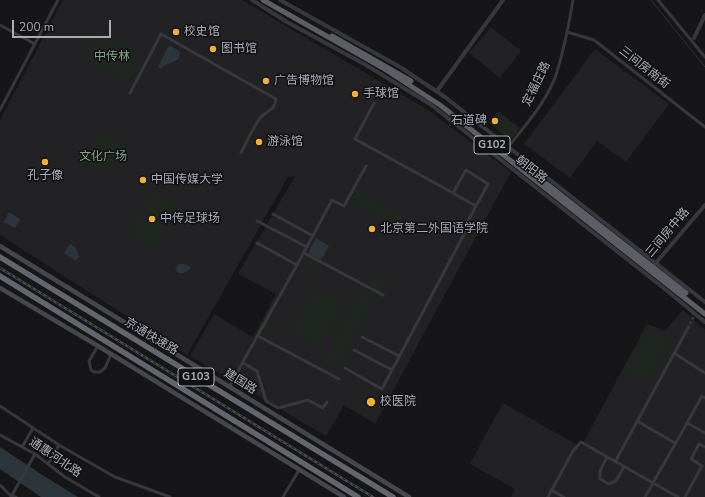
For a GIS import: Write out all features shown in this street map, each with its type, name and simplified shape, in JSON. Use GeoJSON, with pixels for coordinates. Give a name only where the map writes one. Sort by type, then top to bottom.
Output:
{"type":"FeatureCollection","features":[{"type":"Feature","properties":{"kind":"highway","name":"朝阳路"},"geometry":{"type":"LineString","coordinates":[[263,0],[411,85],[444,108],[705,310]]}},
{"type":"Feature","properties":{"kind":"highway","name":"朝阳路"},"geometry":{"type":"LineString","coordinates":[[269,0],[413,82],[460,115],[534,179]]}},
{"type":"Feature","properties":{"kind":"highway","name":"京通快速路"},"geometry":{"type":"LineString","coordinates":[[0,257],[392,497]]}},
{"type":"Feature","properties":{"kind":"highway","name":"朝阳路"},"geometry":{"type":"LineString","coordinates":[[652,269],[705,314]]}},
{"type":"Feature","properties":{"kind":"highway","name":"G103"},"geometry":{"type":"LineString","coordinates":[[0,276],[358,497]]}},
{"type":"Feature","properties":{"kind":"main road","name":"建国路"},"geometry":{"type":"LineString","coordinates":[[0,246],[409,497]]}},
{"type":"Feature","properties":{"kind":"main road"},"geometry":{"type":"LineString","coordinates":[[0,288],[98,346],[344,497]]}},
{"type":"Feature","properties":{"kind":"street"},"geometry":{"type":"LineString","coordinates":[[0,110],[58,0]]}},
{"type":"Feature","properties":{"kind":"street","name":"朝阳路"},"geometry":{"type":"LineString","coordinates":[[252,0],[415,94],[534,179]]}},
{"type":"Feature","properties":{"kind":"street","name":"朝阳路"},"geometry":{"type":"LineString","coordinates":[[280,0],[400,67],[437,91],[540,170],[652,269],[705,322]]}},
{"type":"Feature","properties":{"kind":"street"},"geometry":{"type":"LineString","coordinates":[[437,91],[503,0]]}},
{"type":"Feature","properties":{"kind":"street","name":"定福庄路"},"geometry":{"type":"LineString","coordinates":[[509,146],[535,114],[557,73],[573,0]]}},
{"type":"Feature","properties":{"kind":"street"},"geometry":{"type":"LineString","coordinates":[[658,0],[705,57]]}},
{"type":"Feature","properties":{"kind":"street"},"geometry":{"type":"LineString","coordinates":[[694,38],[705,15]]}},
{"type":"Feature","properties":{"kind":"street"},"geometry":{"type":"LineString","coordinates":[[0,25],[35,44]]}},
{"type":"Feature","properties":{"kind":"street","name":"三间房南街"},"geometry":{"type":"LineString","coordinates":[[567,32],[594,40],[705,127]]}},
{"type":"Feature","properties":{"kind":"street"},"geometry":{"type":"LineString","coordinates":[[130,93],[161,34],[276,99],[271,111],[260,118],[241,153]]}},
{"type":"Feature","properties":{"kind":"street"},"geometry":{"type":"LineString","coordinates":[[374,103],[355,139],[476,206]]}},
{"type":"Feature","properties":{"kind":"street"},"geometry":{"type":"LineString","coordinates":[[229,387],[332,200],[344,206],[366,166]]}},
{"type":"Feature","properties":{"kind":"street"},"geometry":{"type":"LineString","coordinates":[[344,368],[382,389],[470,223],[468,221],[488,184],[466,170],[453,193]]}},
{"type":"Feature","properties":{"kind":"street"},"geometry":{"type":"LineString","coordinates":[[534,179],[540,170]]}},
{"type":"Feature","properties":{"kind":"street","name":"三间房中路"},"geometry":{"type":"LineString","coordinates":[[652,269],[705,205]]}},
{"type":"Feature","properties":{"kind":"street"},"geometry":{"type":"LineString","coordinates":[[273,214],[313,236]]}},
{"type":"Feature","properties":{"kind":"street"},"geometry":{"type":"LineString","coordinates":[[258,221],[307,247]]}},
{"type":"Feature","properties":{"kind":"street"},"geometry":{"type":"LineString","coordinates":[[257,243],[297,265]]}},
{"type":"Feature","properties":{"kind":"street"},"geometry":{"type":"LineString","coordinates":[[304,253],[383,295]]}},
{"type":"Feature","properties":{"kind":"street","name":"朝阳路"},"geometry":{"type":"LineString","coordinates":[[652,269],[705,302]]}},
{"type":"Feature","properties":{"kind":"street"},"geometry":{"type":"LineString","coordinates":[[615,462],[688,328]]}},
{"type":"Feature","properties":{"kind":"street"},"geometry":{"type":"LineString","coordinates":[[258,336],[339,379]]}},
{"type":"Feature","properties":{"kind":"street"},"geometry":{"type":"LineString","coordinates":[[362,337],[399,356]]}},
{"type":"Feature","properties":{"kind":"street"},"geometry":{"type":"LineString","coordinates":[[98,346],[89,361],[91,370],[100,372],[105,368],[111,354]]}},
{"type":"Feature","properties":{"kind":"street"},"geometry":{"type":"LineString","coordinates":[[354,350],[392,370]]}},
{"type":"Feature","properties":{"kind":"street"},"geometry":{"type":"LineString","coordinates":[[674,353],[705,373]]}},
{"type":"Feature","properties":{"kind":"street"},"geometry":{"type":"LineString","coordinates":[[243,363],[257,371],[266,402],[278,408],[308,400],[323,408],[327,402]]}},
{"type":"Feature","properties":{"kind":"street"},"geometry":{"type":"LineString","coordinates":[[645,497],[702,396],[705,398]]}},
{"type":"Feature","properties":{"kind":"street"},"geometry":{"type":"LineString","coordinates":[[0,406],[59,445],[115,476],[170,497]]}},
{"type":"Feature","properties":{"kind":"street"},"geometry":{"type":"LineString","coordinates":[[637,421],[675,443]]}},
{"type":"Feature","properties":{"kind":"street"},"geometry":{"type":"LineString","coordinates":[[687,423],[705,433]]}},
{"type":"Feature","properties":{"kind":"street"},"geometry":{"type":"LineString","coordinates":[[22,447],[33,428]]}},
{"type":"Feature","properties":{"kind":"street","name":"通惠河北路"},"geometry":{"type":"LineString","coordinates":[[0,435],[35,454],[66,478],[99,497]]}},
{"type":"Feature","properties":{"kind":"street"},"geometry":{"type":"LineString","coordinates":[[548,497],[573,451],[581,442],[678,497]]}},
{"type":"Feature","properties":{"kind":"street"},"geometry":{"type":"LineString","coordinates":[[685,497],[704,467],[691,459],[700,444],[705,447]]}},
{"type":"Feature","properties":{"kind":"street"},"geometry":{"type":"LineString","coordinates":[[48,464],[59,445]]}},
{"type":"Feature","properties":{"kind":"street"},"geometry":{"type":"LineString","coordinates":[[11,496],[35,454]]}},
{"type":"Feature","properties":{"kind":"street"},"geometry":{"type":"LineString","coordinates":[[607,457],[600,471],[600,479],[609,484],[616,481],[624,467]]}},
{"type":"Feature","properties":{"kind":"street"},"geometry":{"type":"LineString","coordinates":[[283,497],[300,470]]}},
{"type":"Feature","properties":{"kind":"street"},"geometry":{"type":"LineString","coordinates":[[0,485],[11,496],[16,497]]}},
{"type":"Feature","properties":{"kind":"street"},"geometry":{"type":"LineString","coordinates":[[552,490],[564,497]]}},
{"type":"Feature","properties":{"kind":"shaded area","name":"中国传媒大学"},"geometry":{"type":"Polygon","coordinates":[[[63,0],[242,0],[428,110],[511,172],[375,424],[344,405],[326,436],[190,356],[214,314],[253,337],[276,294],[238,274],[295,176],[288,177],[187,355],[0,235],[0,120],[63,0]]]}},
{"type":"Feature","properties":{"kind":"shaded area"},"geometry":{"type":"Polygon","coordinates":[[[491,27],[521,51],[500,78],[469,53],[491,27]]]}},
{"type":"Feature","properties":{"kind":"shaded area"},"geometry":{"type":"Polygon","coordinates":[[[169,45],[180,52],[179,58],[165,65],[161,69],[158,67],[169,45]]]}},
{"type":"Feature","properties":{"kind":"shaded area"},"geometry":{"type":"Polygon","coordinates":[[[595,49],[669,104],[626,162],[597,141],[570,178],[524,144],[595,49]]]}},
{"type":"Feature","properties":{"kind":"shaded area"},"geometry":{"type":"Polygon","coordinates":[[[9,212],[20,219],[15,228],[4,222],[9,212]]]}},
{"type":"Feature","properties":{"kind":"shaded area"},"geometry":{"type":"Polygon","coordinates":[[[316,238],[329,246],[321,260],[308,253],[316,238]]]}},
{"type":"Feature","properties":{"kind":"shaded area"},"geometry":{"type":"Polygon","coordinates":[[[70,244],[76,248],[79,257],[76,261],[64,253],[70,244]]]}},
{"type":"Feature","properties":{"kind":"shaded area"},"geometry":{"type":"Polygon","coordinates":[[[179,264],[190,266],[190,269],[182,273],[178,273],[175,269],[179,264]]]}},
{"type":"Feature","properties":{"kind":"shaded area"},"geometry":{"type":"Polygon","coordinates":[[[683,310],[705,330],[705,497],[511,497],[515,489],[470,464],[503,403],[581,447],[647,324],[665,331],[683,310]]]}},
{"type":"Feature","properties":{"kind":"shaded area"},"geometry":{"type":"Polygon","coordinates":[[[0,447],[78,497],[41,497],[0,469],[0,447]]]}},
{"type":"Feature","properties":{"kind":"green space","name":"中传林"},"geometry":{"type":"Polygon","coordinates":[[[97,32],[142,56],[128,82],[83,58],[97,32]]]}},
{"type":"Feature","properties":{"kind":"green space"},"geometry":{"type":"Polygon","coordinates":[[[498,111],[520,128],[511,140],[489,123],[498,111]]]}},
{"type":"Feature","properties":{"kind":"green space","name":"文化广场"},"geometry":{"type":"Polygon","coordinates":[[[101,131],[119,142],[115,163],[106,173],[83,163],[101,131]]]}},
{"type":"Feature","properties":{"kind":"green space","name":"中传足球场"},"geometry":{"type":"Polygon","coordinates":[[[150,189],[179,204],[155,249],[126,234],[150,189]]]}},
{"type":"Feature","properties":{"kind":"green space"},"geometry":{"type":"Polygon","coordinates":[[[356,189],[404,215],[397,228],[349,202],[356,189]]]}},
{"type":"Feature","properties":{"kind":"green space"},"geometry":{"type":"Polygon","coordinates":[[[308,260],[314,264],[306,279],[299,276],[308,260]]]}},
{"type":"Feature","properties":{"kind":"green space"},"geometry":{"type":"Polygon","coordinates":[[[376,272],[389,279],[382,292],[369,285],[376,272]]]}},
{"type":"Feature","properties":{"kind":"green space"},"geometry":{"type":"Polygon","coordinates":[[[316,286],[346,302],[321,348],[292,332],[316,286]]]}},
{"type":"Feature","properties":{"kind":"green space"},"geometry":{"type":"Polygon","coordinates":[[[362,289],[376,297],[337,369],[323,361],[362,289]]]}},
{"type":"Feature","properties":{"kind":"green space"},"geometry":{"type":"Polygon","coordinates":[[[269,328],[277,332],[273,341],[261,334],[264,330],[269,328]]]}},
{"type":"Feature","properties":{"kind":"green space"},"geometry":{"type":"Polygon","coordinates":[[[647,329],[670,342],[647,383],[624,370],[647,329]]]}},
{"type":"Feature","properties":{"kind":"waterway"},"geometry":{"type":"LineString","coordinates":[[651,0],[705,67]]}},
{"type":"Feature","properties":{"kind":"tunnel"},"geometry":{"type":"LineString","coordinates":[[688,328],[695,314]]}},
{"type":"Feature","properties":{"kind":"railway"},"geometry":{"type":"LineString","coordinates":[[0,268],[373,497]]}},
{"type":"Feature","properties":{"kind":"place","name":"校史馆"},"geometry":{"type":"Point","coordinates":[176,32]}},
{"type":"Feature","properties":{"kind":"place","name":"图书馆"},"geometry":{"type":"Point","coordinates":[213,49]}},
{"type":"Feature","properties":{"kind":"place","name":"广告博物馆"},"geometry":{"type":"Point","coordinates":[266,81]}},
{"type":"Feature","properties":{"kind":"place","name":"手球馆"},"geometry":{"type":"Point","coordinates":[355,94]}},
{"type":"Feature","properties":{"kind":"place","name":"石道碑"},"geometry":{"type":"Point","coordinates":[495,121]}},
{"type":"Feature","properties":{"kind":"place","name":"游泳馆"},"geometry":{"type":"Point","coordinates":[259,142]}},
{"type":"Feature","properties":{"kind":"place","name":"孔子像"},"geometry":{"type":"Point","coordinates":[45,162]}},
{"type":"Feature","properties":{"kind":"place","name":"中国传媒大学"},"geometry":{"type":"Point","coordinates":[143,180]}},
{"type":"Feature","properties":{"kind":"place","name":"中传足球场"},"geometry":{"type":"Point","coordinates":[152,219]}},
{"type":"Feature","properties":{"kind":"place","name":"北京第二外国语学院"},"geometry":{"type":"Point","coordinates":[372,229]}},
{"type":"Feature","properties":{"kind":"place","name":"校医院"},"geometry":{"type":"Point","coordinates":[371,402]}}]}
